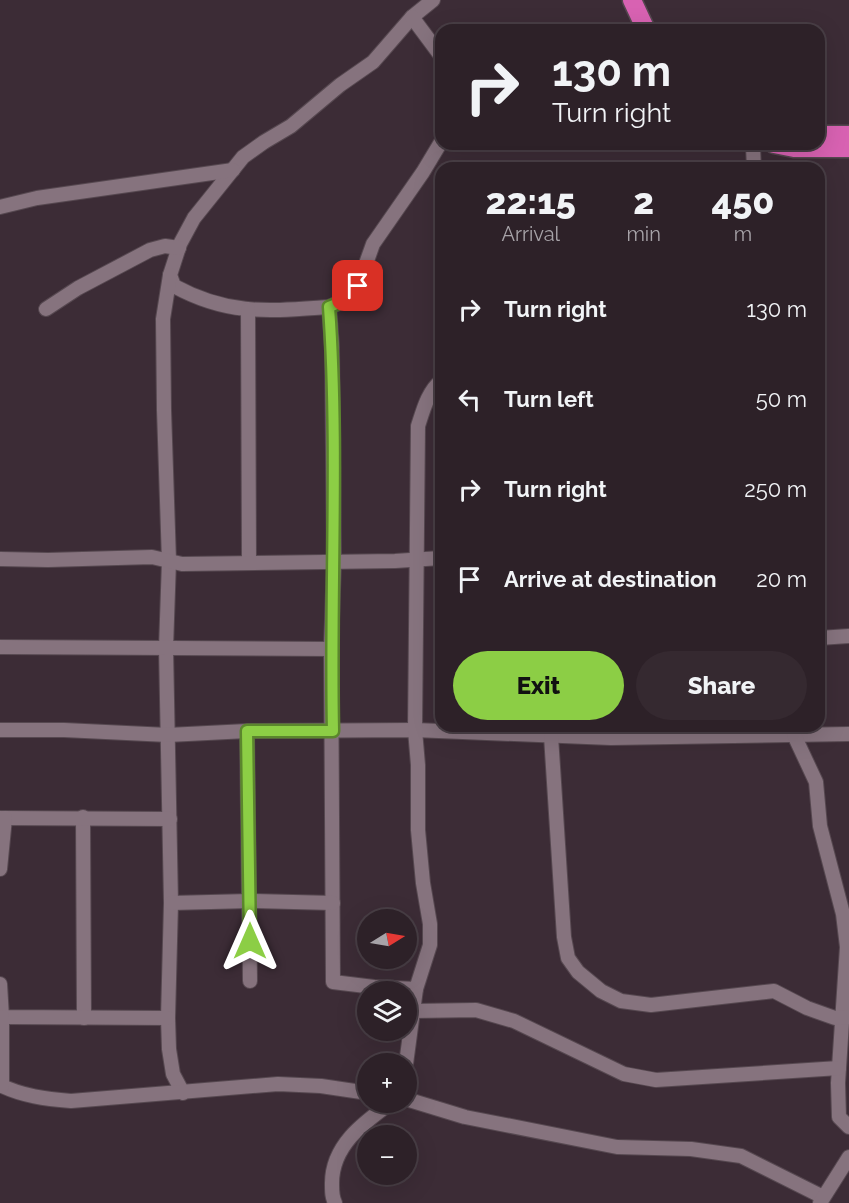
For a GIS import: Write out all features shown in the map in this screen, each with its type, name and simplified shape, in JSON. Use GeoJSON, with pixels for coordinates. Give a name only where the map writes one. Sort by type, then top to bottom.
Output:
{"type":"FeatureCollection","features":[{"type":"Feature","properties":{"kind":"highway"},"geometry":{"type":"LineString","coordinates":[[633,0],[643,24]]}},
{"type":"Feature","properties":{"kind":"highway"},"geometry":{"type":"LineString","coordinates":[[825,135],[849,135]]}},
{"type":"Feature","properties":{"kind":"highway"},"geometry":{"type":"LineString","coordinates":[[825,148],[849,148]]}},
{"type":"Feature","properties":{"kind":"street"},"geometry":{"type":"LineString","coordinates":[[183,1093],[173,1074],[168,1018],[171,903],[166,648],[169,561],[163,320],[170,275],[179,248],[194,218],[243,157],[291,126],[340,85],[373,62],[412,17],[433,0]]}},
{"type":"Feature","properties":{"kind":"street"},"geometry":{"type":"LineString","coordinates":[[412,17],[435,48]]}},
{"type":"Feature","properties":{"kind":"street"},"geometry":{"type":"LineString","coordinates":[[170,275],[174,286],[192,296],[218,306],[248,310],[329,307],[351,298],[358,286],[373,244],[436,150]]}},
{"type":"Feature","properties":{"kind":"street"},"geometry":{"type":"LineString","coordinates":[[0,207],[36,198],[233,170]]}},
{"type":"Feature","properties":{"kind":"street"},"geometry":{"type":"LineString","coordinates":[[46,309],[78,288],[150,250],[165,246],[179,248]]}},
{"type":"Feature","properties":{"kind":"street"},"geometry":{"type":"LineString","coordinates":[[329,307],[332,347],[334,561],[331,649],[333,982],[357,985]]}},
{"type":"Feature","properties":{"kind":"street"},"geometry":{"type":"LineString","coordinates":[[248,310],[249,562]]}},
{"type":"Feature","properties":{"kind":"street"},"geometry":{"type":"LineString","coordinates":[[417,986],[430,945],[430,924],[418,830],[418,765],[415,730],[418,426],[435,387]]}},
{"type":"Feature","properties":{"kind":"street"},"geometry":{"type":"LineString","coordinates":[[0,559],[152,557],[182,564],[435,558]]}},
{"type":"Feature","properties":{"kind":"street"},"geometry":{"type":"LineString","coordinates":[[825,638],[849,636]]}},
{"type":"Feature","properties":{"kind":"street"},"geometry":{"type":"LineString","coordinates":[[0,647],[331,649]]}},
{"type":"Feature","properties":{"kind":"street"},"geometry":{"type":"LineString","coordinates":[[0,730],[64,730],[168,735],[247,731],[435,730]]}},
{"type":"Feature","properties":{"kind":"street"},"geometry":{"type":"LineString","coordinates":[[247,731],[250,981]]}},
{"type":"Feature","properties":{"kind":"street"},"geometry":{"type":"LineString","coordinates":[[515,732],[550,736],[684,737],[849,734]]}},
{"type":"Feature","properties":{"kind":"street"},"geometry":{"type":"LineString","coordinates":[[794,735],[816,782],[820,826],[843,914],[848,947],[846,1017],[839,1068],[839,1117],[849,1127]]}},
{"type":"Feature","properties":{"kind":"street"},"geometry":{"type":"LineString","coordinates":[[550,736],[564,937],[568,958],[578,972],[601,991],[621,1001],[651,1005],[774,991],[807,1008],[835,1018],[846,1017]]}},
{"type":"Feature","properties":{"kind":"street"},"geometry":{"type":"LineString","coordinates":[[83,817],[84,1018]]}},
{"type":"Feature","properties":{"kind":"street"},"geometry":{"type":"LineString","coordinates":[[0,869],[2,818],[170,819]]}},
{"type":"Feature","properties":{"kind":"street"},"geometry":{"type":"LineString","coordinates":[[171,903],[250,901],[333,903]]}},
{"type":"Feature","properties":{"kind":"street"},"geometry":{"type":"LineString","coordinates":[[0,984],[1,1086],[12,1091],[39,1098],[71,1101],[278,1084],[321,1086],[357,1091]]}},
{"type":"Feature","properties":{"kind":"street"},"geometry":{"type":"LineString","coordinates":[[417,1011],[476,1010],[514,1021],[624,1074],[656,1080],[839,1068]]}},
{"type":"Feature","properties":{"kind":"street"},"geometry":{"type":"LineString","coordinates":[[2,1017],[168,1018]]}},
{"type":"Feature","properties":{"kind":"street"},"geometry":{"type":"LineString","coordinates":[[417,1102],[465,1117],[617,1147],[691,1149],[741,1156],[822,1200],[849,1156]]}},
{"type":"Feature","properties":{"kind":"street"},"geometry":{"type":"LineString","coordinates":[[335,1203],[332,1198],[332,1172],[343,1145],[377,1113]]}},
{"type":"Feature","properties":{"kind":"route"},"geometry":{"type":"LineString","coordinates":[[250,941],[247,731],[333,731],[332,347],[329,307],[351,298],[358,286]]}}]}
